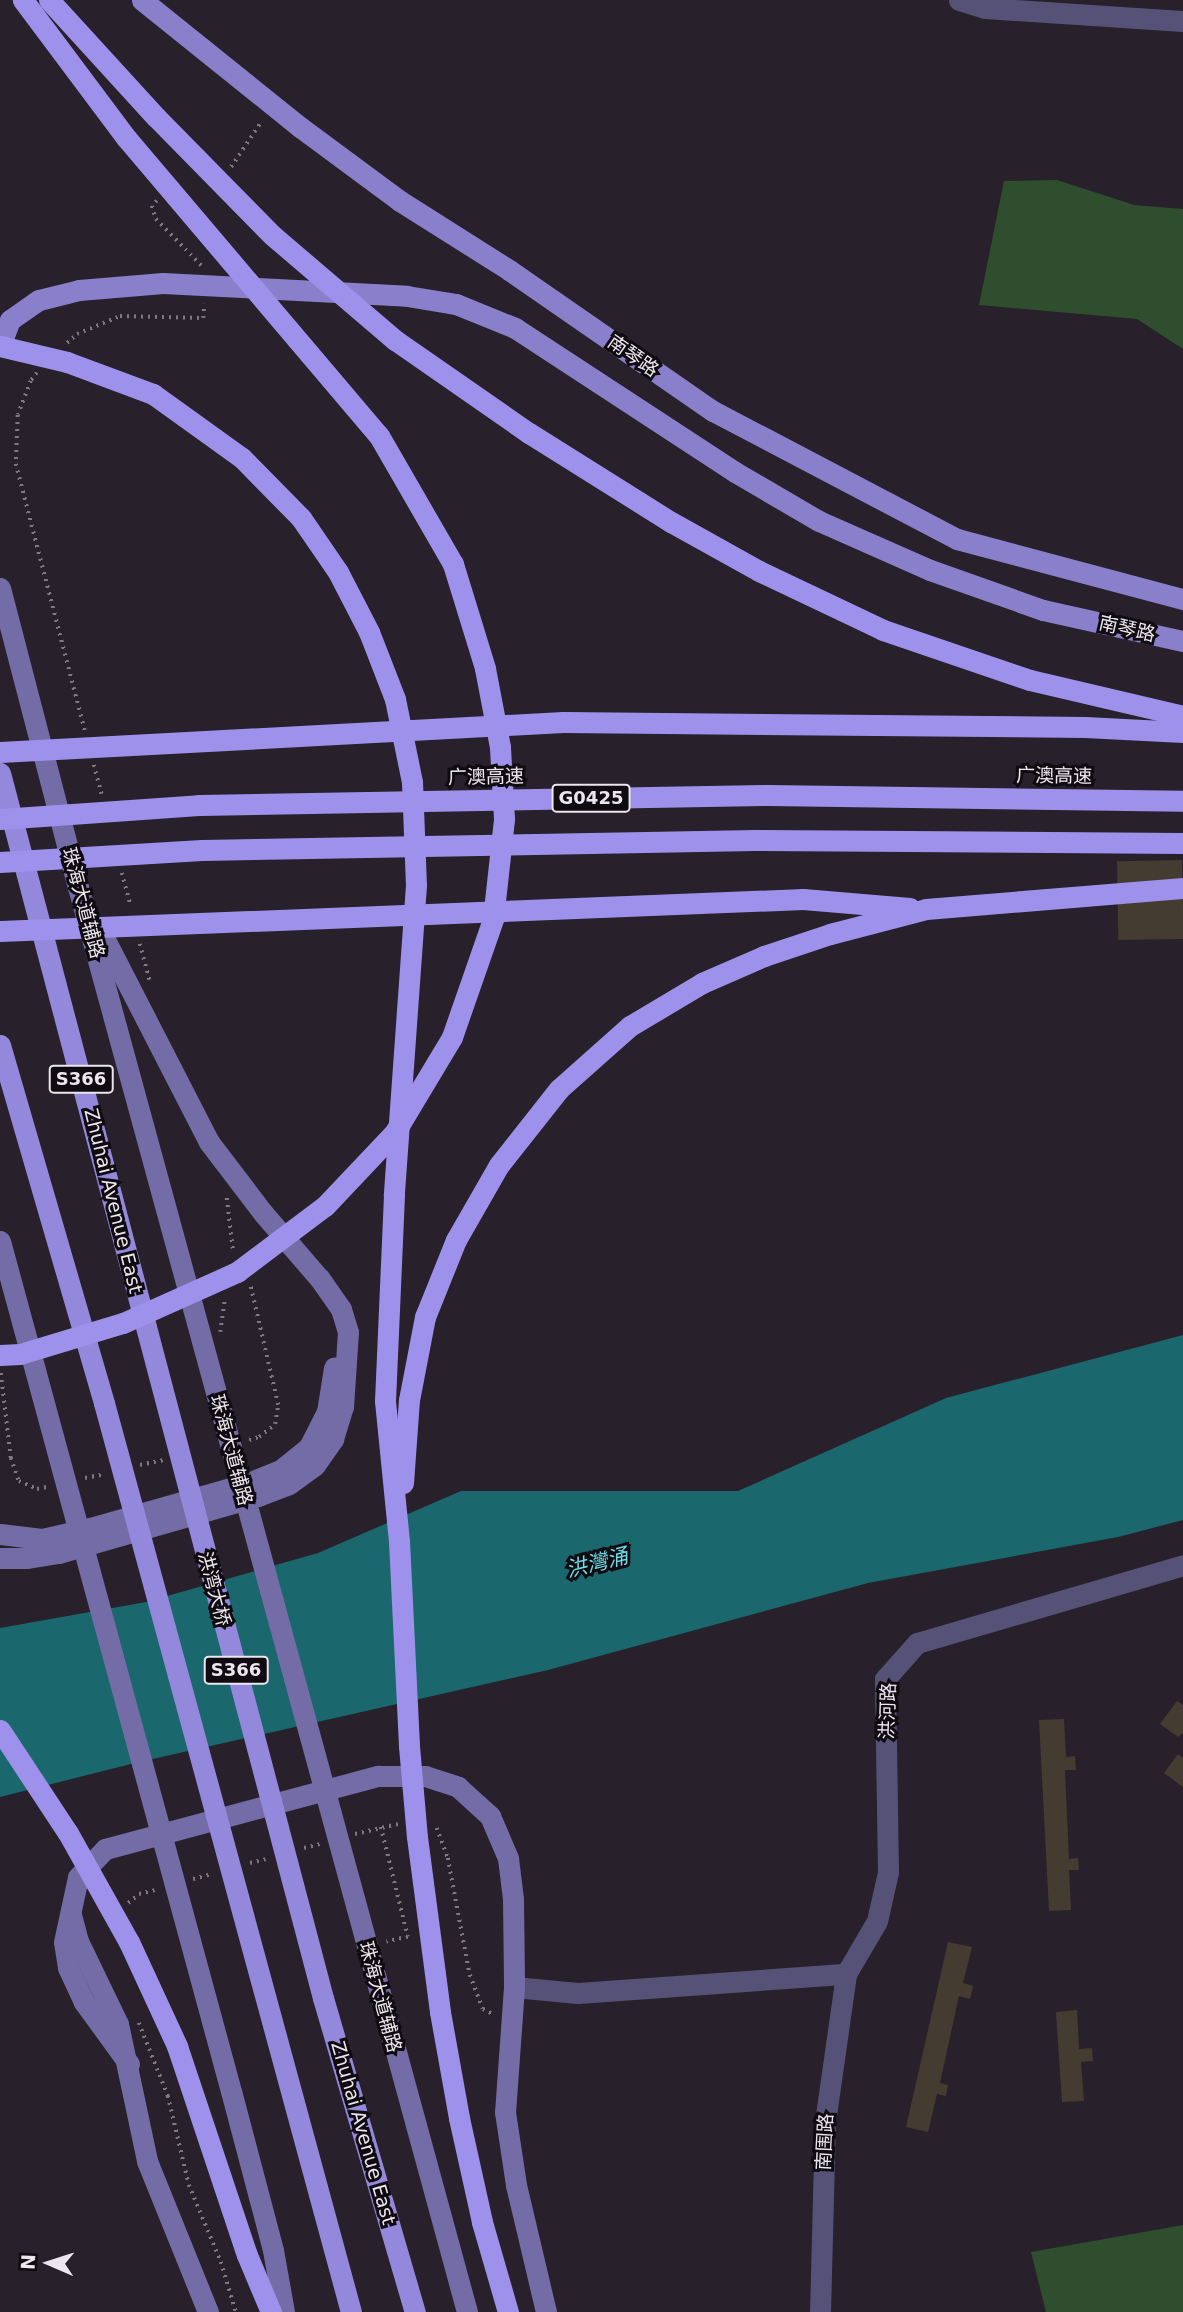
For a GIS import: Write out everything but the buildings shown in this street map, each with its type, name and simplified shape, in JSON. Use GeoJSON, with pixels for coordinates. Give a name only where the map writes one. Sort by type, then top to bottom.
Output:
{"type":"FeatureCollection","features":[{"type":"Feature","properties":{"kind":"highway"},"geometry":{"type":"LineString","coordinates":[[0,1355],[20,1354],[123,1323],[237,1272],[325,1206],[395,1132],[452,1037],[493,919],[504,819],[500,747],[485,668],[453,564],[379,436],[127,139],[23,0]]}},
{"type":"Feature","properties":{"kind":"highway"},"geometry":{"type":"LineString","coordinates":[[49,0],[156,117],[272,235],[395,340],[529,433],[671,522],[759,571],[883,630],[1030,680],[1183,716]]}},
{"type":"Feature","properties":{"kind":"highway"},"geometry":{"type":"LineString","coordinates":[[0,346],[67,362],[153,394],[242,458],[301,518],[338,572],[369,632],[395,699],[412,782],[416,885],[394,1195],[385,1401],[399,1541],[409,1746],[428,1919],[459,2118],[482,2222],[508,2312]]}},
{"type":"Feature","properties":{"kind":"highway"},"geometry":{"type":"LineString","coordinates":[[0,752],[563,722],[1085,727],[1183,732]]}},
{"type":"Feature","properties":{"kind":"highway","name":"Zhuhai Avenue East"},"geometry":{"type":"LineString","coordinates":[[0,773],[160,1386]]}},
{"type":"Feature","properties":{"kind":"highway","name":"广澳高速"},"geometry":{"type":"LineString","coordinates":[[0,819],[199,805],[754,795],[1183,801]]}},
{"type":"Feature","properties":{"kind":"highway"},"geometry":{"type":"LineString","coordinates":[[0,862],[202,850],[755,840],[1183,843]]}},
{"type":"Feature","properties":{"kind":"highway"},"geometry":{"type":"LineString","coordinates":[[0,931],[803,899],[926,909],[1183,888]]}},
{"type":"Feature","properties":{"kind":"highway"},"geometry":{"type":"LineString","coordinates":[[399,1541],[409,1400],[425,1317],[456,1240],[499,1165],[559,1089],[630,1026],[702,983],[764,956],[817,938],[926,909]]}},
{"type":"Feature","properties":{"kind":"highway","name":"S366"},"geometry":{"type":"LineString","coordinates":[[0,1045],[104,1403],[254,1965],[351,2312]]}},
{"type":"Feature","properties":{"kind":"highway","name":"洪湾大桥"},"geometry":{"type":"LineString","coordinates":[[160,1386],[312,1955]]}},
{"type":"Feature","properties":{"kind":"highway"},"geometry":{"type":"LineString","coordinates":[[0,1730],[68,1833],[129,1942],[177,2046],[247,2255],[271,2312]]}},
{"type":"Feature","properties":{"kind":"highway","name":"Zhuhai Avenue East"},"geometry":{"type":"LineString","coordinates":[[312,1955],[415,2312]]}},
{"type":"Feature","properties":{"kind":"main road","name":"南琴路"},"geometry":{"type":"LineString","coordinates":[[142,0],[300,127],[400,201],[509,270],[713,411],[957,539],[1183,599]]}},
{"type":"Feature","properties":{"kind":"main road","name":"南琴路"},"geometry":{"type":"LineString","coordinates":[[0,346],[10,320],[39,300],[79,290],[163,283],[407,296],[456,304],[515,328],[735,472],[819,521],[930,570],[1043,610],[1183,641]]}},
{"type":"Feature","properties":{"kind":"main road","name":"珠海大道辅路"},"geometry":{"type":"LineString","coordinates":[[0,588],[78,887],[467,2312]]}},
{"type":"Feature","properties":{"kind":"main road"},"geometry":{"type":"LineString","coordinates":[[0,1558],[27,1558],[59,1553],[258,1496],[289,1484],[315,1465],[333,1439],[343,1407],[348,1367],[348,1332],[341,1309],[209,1142],[78,887]]}},
{"type":"Feature","properties":{"kind":"main road"},"geometry":{"type":"LineString","coordinates":[[0,1241],[272,2250],[284,2312]]}},
{"type":"Feature","properties":{"kind":"main road"},"geometry":{"type":"LineString","coordinates":[[0,1534],[41,1539],[90,1528],[248,1483],[282,1469],[309,1447],[327,1412],[336,1354],[331,1306],[319,1278]]}},
{"type":"Feature","properties":{"kind":"main road"},"geometry":{"type":"LineString","coordinates":[[208,2312],[147,2161],[129,2064],[118,2024],[78,1941],[69,1907],[78,1877],[105,1849],[378,1776],[425,1776],[458,1787],[490,1816],[508,1858],[513,1899],[514,1987],[505,2112],[516,2185],[546,2312]]}},
{"type":"Feature","properties":{"kind":"street"},"geometry":{"type":"LineString","coordinates":[[960,0],[985,8],[1183,21]]}},
{"type":"Feature","properties":{"kind":"street","name":"洪河路"},"geometry":{"type":"LineString","coordinates":[[846,1974],[877,1921],[888,1872],[885,1679],[918,1643],[1183,1565]]}},
{"type":"Feature","properties":{"kind":"street"},"geometry":{"type":"LineString","coordinates":[[514,1987],[578,1993],[846,1974]]}},
{"type":"Feature","properties":{"kind":"street","name":"南围路"},"geometry":{"type":"LineString","coordinates":[[820,2312],[825,2122],[846,1974]]}},
{"type":"Feature","properties":{"kind":"path"},"geometry":{"type":"LineString","coordinates":[[231,1262],[233,1249]]}},
{"type":"Feature","properties":{"kind":"path"},"geometry":{"type":"LineString","coordinates":[[219,1343],[227,1289]]}},
{"type":"Feature","properties":{"kind":"path"},"geometry":{"type":"LineString","coordinates":[[367,1948],[408,1937],[381,1827]]}},
{"type":"Feature","properties":{"kind":"green space"},"geometry":{"type":"Polygon","coordinates":[[[1057,180],[1134,205],[1183,209],[1183,349],[1137,319],[979,305],[1004,181],[1057,180]]]}},
{"type":"Feature","properties":{"kind":"green space"},"geometry":{"type":"Polygon","coordinates":[[[1183,2225],[1183,2312],[1046,2312],[1031,2252],[1183,2225]]]}},
{"type":"Feature","properties":{"kind":"water","name":"洪灣涌"},"geometry":{"type":"Polygon","coordinates":[[[1183,1335],[1183,1520],[1118,1537],[868,1583],[548,1670],[135,1763],[0,1797],[0,1628],[146,1602],[318,1553],[461,1491],[738,1491],[946,1398],[1183,1335]]]}}]}
